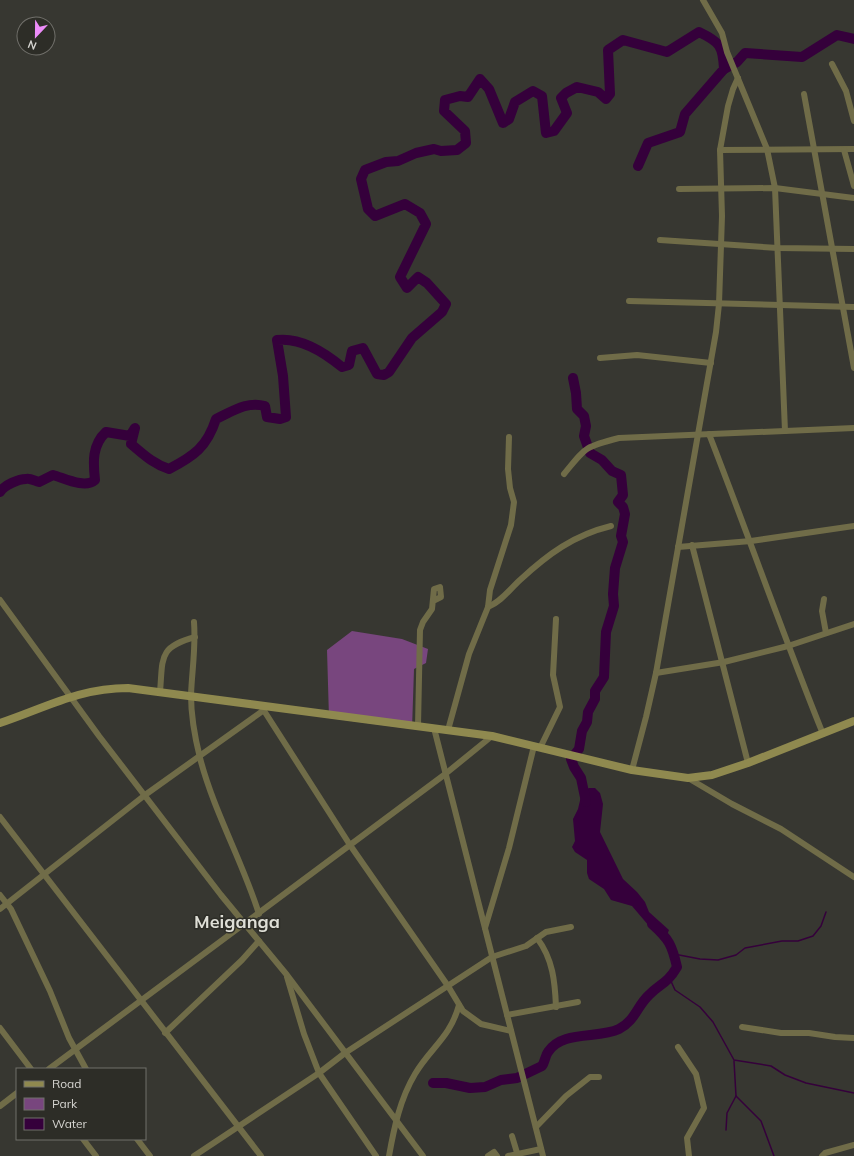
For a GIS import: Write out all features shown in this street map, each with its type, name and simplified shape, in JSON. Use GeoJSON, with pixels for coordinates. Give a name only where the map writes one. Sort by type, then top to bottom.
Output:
{"type":"FeatureCollection","features":[{"type":"Feature","properties":{"kind":"street"},"geometry":{"type":"LineString","coordinates":[[703,0],[722,33],[731,60],[767,149],[775,188],[778,248],[778,305],[785,431]]}},
{"type":"Feature","properties":{"kind":"street"},"geometry":{"type":"LineString","coordinates":[[832,64],[846,91],[854,121]]}},
{"type":"Feature","properties":{"kind":"street"},"geometry":{"type":"LineString","coordinates":[[632,770],[656,673],[711,362],[719,304],[722,188],[720,150],[728,106],[738,77]]}},
{"type":"Feature","properties":{"kind":"street"},"geometry":{"type":"LineString","coordinates":[[804,94],[815,148],[822,194],[834,249],[854,368]]}},
{"type":"Feature","properties":{"kind":"street"},"geometry":{"type":"LineString","coordinates":[[720,150],[815,148],[844,150],[854,149]]}},
{"type":"Feature","properties":{"kind":"street"},"geometry":{"type":"LineString","coordinates":[[844,150],[854,186]]}},
{"type":"Feature","properties":{"kind":"street"},"geometry":{"type":"LineString","coordinates":[[679,189],[775,188],[854,198]]}},
{"type":"Feature","properties":{"kind":"street"},"geometry":{"type":"LineString","coordinates":[[660,240],[778,248],[854,249]]}},
{"type":"Feature","properties":{"kind":"street"},"geometry":{"type":"LineString","coordinates":[[629,301],[854,307]]}},
{"type":"Feature","properties":{"kind":"street"},"geometry":{"type":"LineString","coordinates":[[600,358],[652,355],[711,362]]}},
{"type":"Feature","properties":{"kind":"street"},"geometry":{"type":"LineString","coordinates":[[564,474],[580,453],[596,443],[619,438],[854,428]]}},
{"type":"Feature","properties":{"kind":"street"},"geometry":{"type":"LineString","coordinates":[[710,434],[788,646],[823,734]]}},
{"type":"Feature","properties":{"kind":"street"},"geometry":{"type":"LineString","coordinates":[[448,730],[472,643],[488,607],[490,590],[511,525],[514,508],[508,469],[510,437]]}},
{"type":"Feature","properties":{"kind":"street"},"geometry":{"type":"LineString","coordinates":[[488,607],[499,601],[544,558],[561,546],[585,534],[612,526]]}},
{"type":"Feature","properties":{"kind":"street"},"geometry":{"type":"LineString","coordinates":[[678,546],[750,541],[854,526]]}},
{"type":"Feature","properties":{"kind":"street"},"geometry":{"type":"LineString","coordinates":[[692,545],[724,662],[748,763]]}},
{"type":"Feature","properties":{"kind":"street"},"geometry":{"type":"LineString","coordinates":[[0,600],[70,697],[144,795],[287,975],[423,1156]]}},
{"type":"Feature","properties":{"kind":"street"},"geometry":{"type":"LineString","coordinates":[[824,600],[822,611],[826,633]]}},
{"type":"Feature","properties":{"kind":"street"},"geometry":{"type":"LineString","coordinates":[[418,726],[420,630],[432,609],[433,602]]}},
{"type":"Feature","properties":{"kind":"street"},"geometry":{"type":"LineString","coordinates":[[485,928],[537,747],[560,707],[553,670],[556,619]]}},
{"type":"Feature","properties":{"kind":"street"},"geometry":{"type":"LineString","coordinates":[[194,622],[195,637],[191,696],[199,758],[217,813],[243,868],[259,914]]}},
{"type":"Feature","properties":{"kind":"street"},"geometry":{"type":"LineString","coordinates":[[656,673],[724,662],[788,646],[854,624]]}},
{"type":"Feature","properties":{"kind":"street"},"geometry":{"type":"LineString","coordinates":[[160,692],[162,667],[166,652],[174,644],[195,637]]}},
{"type":"Feature","properties":{"kind":"street"},"geometry":{"type":"LineString","coordinates":[[0,723],[70,697],[102,689],[128,688],[191,696],[262,708],[492,736],[632,770],[688,778],[712,775],[748,763],[854,721]]}},
{"type":"Feature","properties":{"kind":"street"},"geometry":{"type":"LineString","coordinates":[[0,909],[144,795],[199,758],[262,708]]}},
{"type":"Feature","properties":{"kind":"street"},"geometry":{"type":"LineString","coordinates":[[262,708],[350,845],[448,986],[463,1011],[481,1024],[511,1031]]}},
{"type":"Feature","properties":{"kind":"street"},"geometry":{"type":"LineString","coordinates":[[434,728],[444,775],[485,928],[543,1156]]}},
{"type":"Feature","properties":{"kind":"street"},"geometry":{"type":"LineString","coordinates":[[50,1068],[444,775],[492,736]]}},
{"type":"Feature","properties":{"kind":"street"},"geometry":{"type":"LineString","coordinates":[[688,778],[732,804],[781,828],[854,877]]}},
{"type":"Feature","properties":{"kind":"street"},"geometry":{"type":"LineString","coordinates":[[0,816],[165,1033],[261,1156]]}},
{"type":"Feature","properties":{"kind":"street"},"geometry":{"type":"LineString","coordinates":[[0,895],[7,903],[50,992],[75,1050],[85,1068]]}},
{"type":"Feature","properties":{"kind":"street"},"geometry":{"type":"LineString","coordinates":[[194,1156],[239,1127],[345,1053],[492,957],[526,946],[552,930],[571,927]]}},
{"type":"Feature","properties":{"kind":"street"},"geometry":{"type":"LineString","coordinates":[[537,938],[545,950],[553,972],[556,1006]]}},
{"type":"Feature","properties":{"kind":"street"},"geometry":{"type":"LineString","coordinates":[[165,1033],[242,960],[259,941]]}},
{"type":"Feature","properties":{"kind":"street"},"geometry":{"type":"LineString","coordinates":[[287,975],[304,1034],[318,1073],[376,1156]]}},
{"type":"Feature","properties":{"kind":"street"},"geometry":{"type":"LineString","coordinates":[[507,1015],[533,1009],[578,1002]]}},
{"type":"Feature","properties":{"kind":"street"},"geometry":{"type":"LineString","coordinates":[[389,1156],[396,1120],[408,1086],[422,1064],[449,1030],[459,1005]]}},
{"type":"Feature","properties":{"kind":"street"},"geometry":{"type":"LineString","coordinates":[[742,1027],[781,1033],[809,1033],[854,1038]]}},
{"type":"Feature","properties":{"kind":"street"},"geometry":{"type":"LineString","coordinates":[[0,1028],[29,1068]]}},
{"type":"Feature","properties":{"kind":"street"},"geometry":{"type":"LineString","coordinates":[[678,1047],[696,1074],[704,1108],[687,1138],[688,1156]]}},
{"type":"Feature","properties":{"kind":"street"},"geometry":{"type":"LineString","coordinates":[[536,1127],[573,1090],[590,1077],[599,1077]]}},
{"type":"Feature","properties":{"kind":"street"},"geometry":{"type":"LineString","coordinates":[[0,1106],[16,1094]]}},
{"type":"Feature","properties":{"kind":"street"},"geometry":{"type":"LineString","coordinates":[[512,1136],[518,1155]]}},
{"type":"Feature","properties":{"kind":"street"},"geometry":{"type":"LineString","coordinates":[[84,1140],[96,1156]]}},
{"type":"Feature","properties":{"kind":"street"},"geometry":{"type":"LineString","coordinates":[[138,1140],[150,1156]]}},
{"type":"Feature","properties":{"kind":"street"},"geometry":{"type":"LineString","coordinates":[[822,1156],[825,1153],[854,1145]]}},
{"type":"Feature","properties":{"kind":"street"},"geometry":{"type":"LineString","coordinates":[[508,1156],[542,1149]]}},
{"type":"Feature","properties":{"kind":"street"},"geometry":{"type":"LineString","coordinates":[[488,1156],[494,1152],[497,1156]]}},
{"type":"Feature","properties":{"kind":"green space"},"geometry":{"type":"Polygon","coordinates":[[[352,631],[402,639],[428,649],[426,663],[414,669],[412,729],[329,718],[327,650],[352,631]]]}},
{"type":"Feature","properties":{"kind":"water"},"geometry":{"type":"Polygon","coordinates":[[[589,788],[595,788],[600,793],[603,804],[600,832],[623,879],[645,902],[649,912],[669,930],[667,935],[649,926],[632,906],[611,900],[604,889],[589,879],[587,873],[587,860],[575,852],[572,847],[575,841],[573,819],[578,809],[582,792],[589,788]]]}},
{"type":"Feature","properties":{"kind":"waterway"},"geometry":{"type":"LineString","coordinates":[[0,492],[8,485],[23,479],[39,482],[53,475],[80,483],[95,480],[94,454],[98,442],[106,432],[130,436],[135,428],[131,444],[153,462],[169,469],[186,460],[204,444],[216,419],[234,410],[246,406],[258,405],[265,406],[267,417],[280,419],[286,417],[283,376],[277,340],[303,343],[320,351],[342,367],[349,365],[352,351],[363,348],[377,374],[384,375],[389,372],[412,338],[442,312],[446,304],[427,283],[418,277],[407,288],[400,277],[426,224],[420,213],[405,204],[375,216],[368,209],[361,179],[365,170],[386,162],[398,161],[416,153],[434,149],[441,151],[457,150],[466,143],[465,131],[444,111],[445,100],[460,96],[468,97],[480,79],[489,89],[503,123],[509,119],[515,102],[533,91],[542,96],[546,133],[554,131],[567,113],[561,98],[566,93],[577,87],[598,92],[606,99],[610,94],[608,50],[623,40],[667,52],[699,32],[712,39],[721,50],[724,69],[685,114],[680,132],[648,143],[638,166]]}},
{"type":"Feature","properties":{"kind":"waterway"},"geometry":{"type":"LineString","coordinates":[[724,69],[737,62],[745,53],[802,57],[837,35],[854,39]]}},
{"type":"Feature","properties":{"kind":"waterway"},"geometry":{"type":"LineString","coordinates":[[573,378],[577,409],[584,416],[586,426],[584,436],[590,453],[602,460],[612,471],[621,475],[623,495],[618,502],[623,507],[625,514],[621,536],[623,542],[615,568],[613,594],[614,606],[606,632],[604,677],[595,691],[595,699],[588,712],[587,722],[582,731],[579,749],[571,759],[581,778],[586,802]]}},
{"type":"Feature","properties":{"kind":"waterway"},"geometry":{"type":"LineString","coordinates":[[674,954],[700,959],[718,960],[736,955],[745,948],[782,941],[798,941],[813,936],[821,926],[826,912]]}},
{"type":"Feature","properties":{"kind":"waterway"},"geometry":{"type":"LineString","coordinates":[[433,1083],[446,1083],[470,1088],[485,1087],[501,1080],[517,1078],[542,1066],[548,1052],[554,1045],[562,1041],[581,1036],[610,1032],[624,1026],[629,1022],[645,999],[667,980],[677,967],[669,943],[652,924]]}},
{"type":"Feature","properties":{"kind":"waterway"},"geometry":{"type":"LineString","coordinates":[[670,979],[675,990],[700,1007],[713,1022],[734,1060],[771,1066],[785,1075],[806,1083],[854,1093]]}},
{"type":"Feature","properties":{"kind":"waterway"},"geometry":{"type":"LineString","coordinates":[[734,1061],[736,1096],[761,1121],[774,1156]]}},
{"type":"Feature","properties":{"kind":"waterway"},"geometry":{"type":"LineString","coordinates":[[726,1130],[727,1113],[736,1096]]}},
{"type":"Feature","properties":{"kind":"district","name":"Meiganga"},"geometry":{"type":"Point","coordinates":[237,922]}}]}
